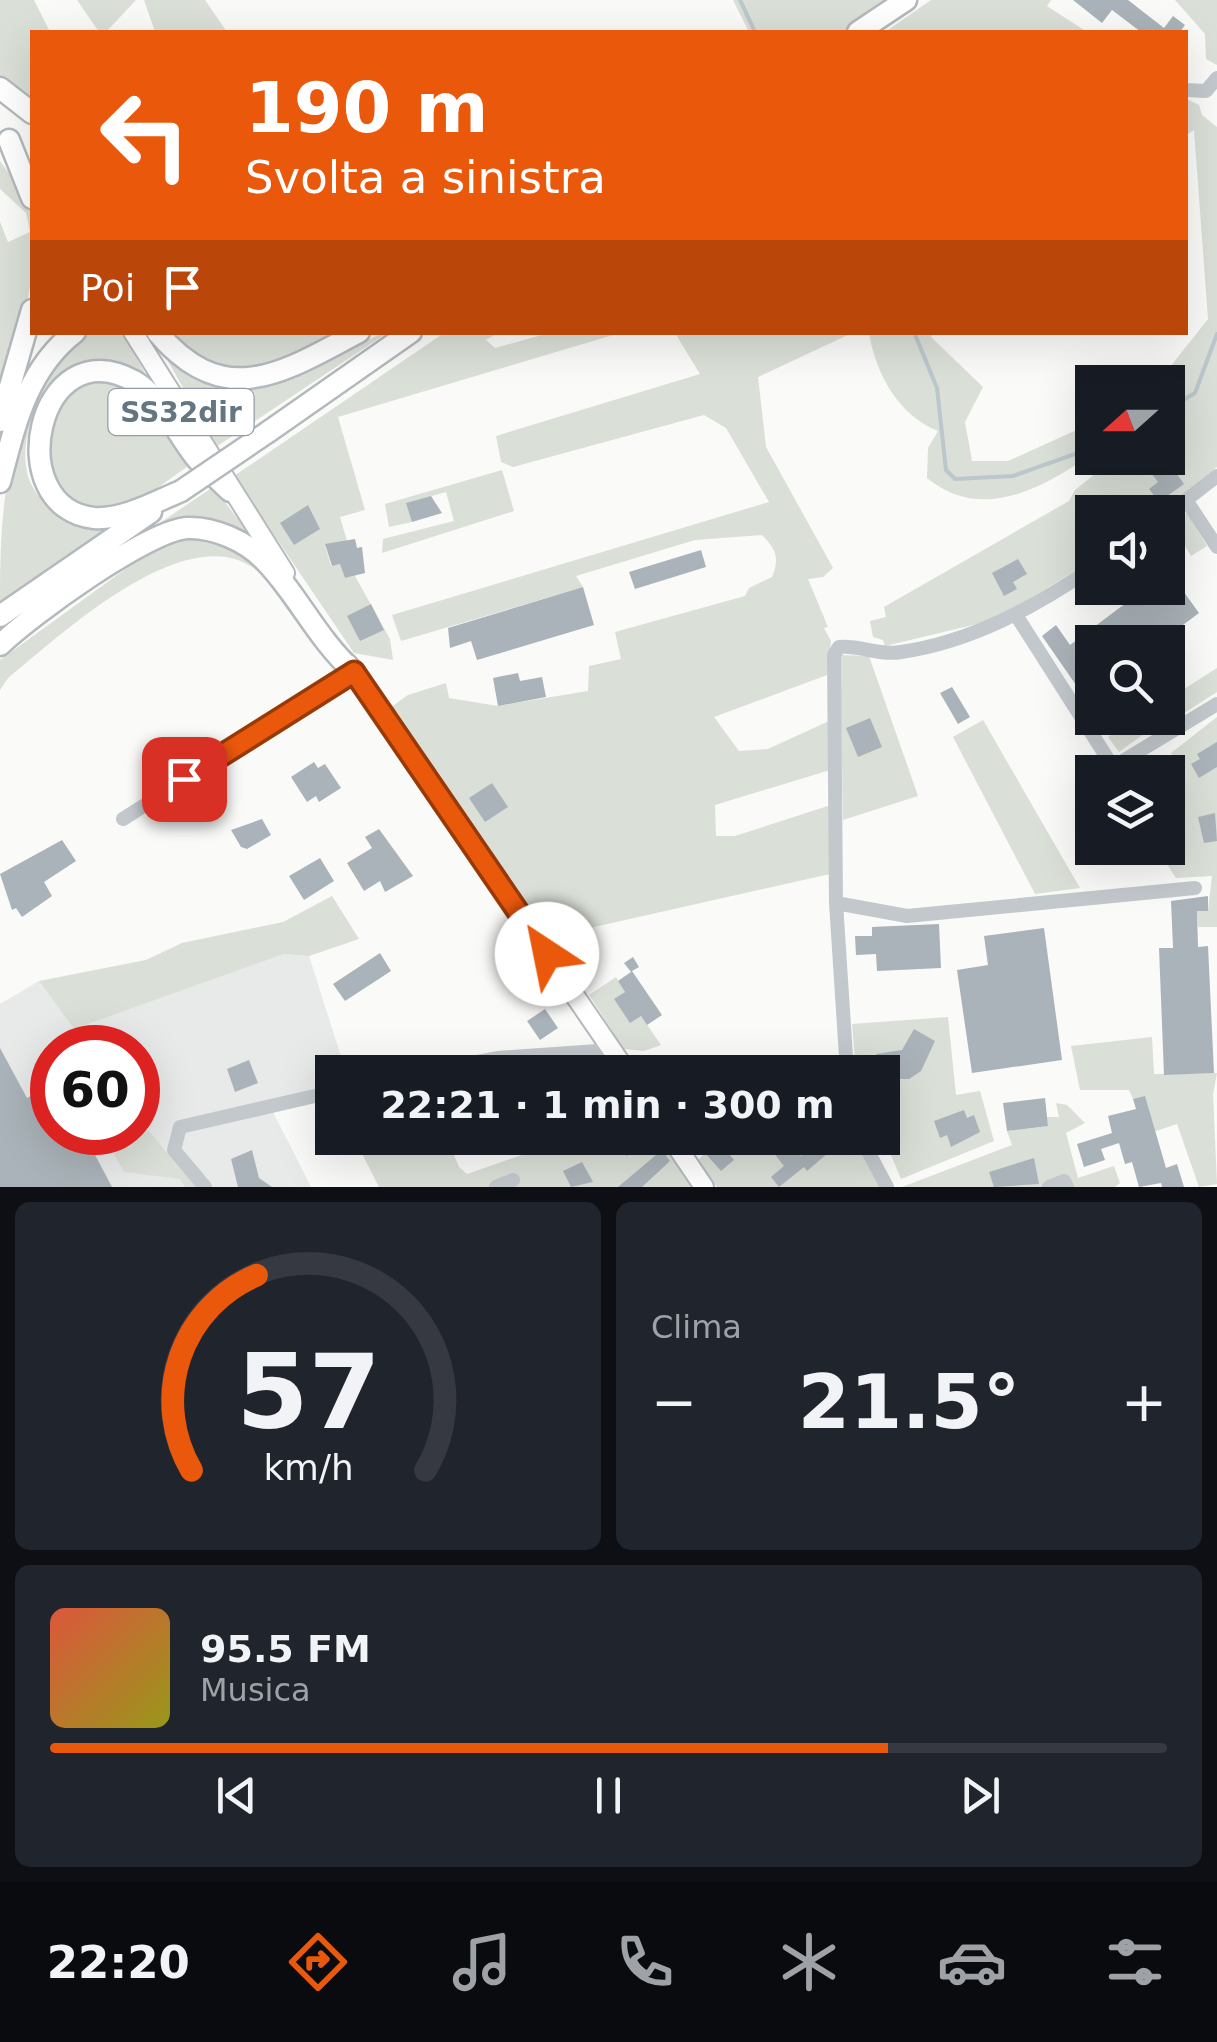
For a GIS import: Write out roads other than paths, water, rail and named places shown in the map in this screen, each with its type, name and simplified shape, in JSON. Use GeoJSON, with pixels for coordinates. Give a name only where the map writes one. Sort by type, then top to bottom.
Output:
{"type":"FeatureCollection","features":[{"type":"Feature","properties":{"kind":"highway"},"geometry":{"type":"LineString","coordinates":[[861,30],[906,0]]}},
{"type":"Feature","properties":{"kind":"highway"},"geometry":{"type":"LineString","coordinates":[[0,88],[30,110]]}},
{"type":"Feature","properties":{"kind":"highway"},"geometry":{"type":"LineString","coordinates":[[4,134],[30,193]]}},
{"type":"Feature","properties":{"kind":"highway"},"geometry":{"type":"LineString","coordinates":[[0,421],[30,317]]}},
{"type":"Feature","properties":{"kind":"highway"},"geometry":{"type":"LineString","coordinates":[[0,482],[30,384],[71,335]]}},
{"type":"Feature","properties":{"kind":"highway"},"geometry":{"type":"LineString","coordinates":[[160,335],[180,355],[210,372],[258,378],[289,370],[353,335]]}},
{"type":"Feature","properties":{"kind":"highway"},"geometry":{"type":"LineString","coordinates":[[0,616],[407,335]]}},
{"type":"Feature","properties":{"kind":"highway"},"geometry":{"type":"LineString","coordinates":[[181,490],[114,516],[95,518],[64,508],[44,490],[32,466],[29,439],[36,414],[56,389],[71,380],[102,373],[130,379],[151,396],[197,458],[230,491]]}},
{"type":"Feature","properties":{"kind":"highway"},"geometry":{"type":"LineString","coordinates":[[0,645],[156,536],[197,528],[233,538],[258,555],[325,646],[354,672]]}},
{"type":"Feature","properties":{"kind":"main road"},"geometry":{"type":"LineString","coordinates":[[4,134],[30,171]]}},
{"type":"Feature","properties":{"kind":"main road","name":"SS32dir"},"geometry":{"type":"LineString","coordinates":[[135,335],[261,539],[612,1050]]}},
{"type":"Feature","properties":{"kind":"main road"},"geometry":{"type":"LineString","coordinates":[[612,1050],[615,1055]]}},
{"type":"Feature","properties":{"kind":"main road"},"geometry":{"type":"LineString","coordinates":[[682,1155],[704,1187]]}},
{"type":"Feature","properties":{"kind":"street"},"geometry":{"type":"LineString","coordinates":[[1188,90],[1206,91],[1217,78]]}},
{"type":"Feature","properties":{"kind":"street"},"geometry":{"type":"LineString","coordinates":[[1217,476],[1186,500],[1217,546]]}},
{"type":"Feature","properties":{"kind":"street"},"geometry":{"type":"LineString","coordinates":[[846,1055],[836,904],[834,655],[839,646],[898,653],[1016,615],[1075,579]]}},
{"type":"Feature","properties":{"kind":"street"},"geometry":{"type":"LineString","coordinates":[[1016,615],[1113,767],[1217,704]]}},
{"type":"Feature","properties":{"kind":"street"},"geometry":{"type":"LineString","coordinates":[[122,819],[354,672]]}},
{"type":"Feature","properties":{"kind":"street"},"geometry":{"type":"LineString","coordinates":[[836,904],[906,916],[1195,888]]}},
{"type":"Feature","properties":{"kind":"street"},"geometry":{"type":"LineString","coordinates":[[540,1055],[612,1050]]}},
{"type":"Feature","properties":{"kind":"street"},"geometry":{"type":"LineString","coordinates":[[205,1187],[174,1150],[180,1127],[315,1096]]}},
{"type":"Feature","properties":{"kind":"street"},"geometry":{"type":"LineString","coordinates":[[869,1155],[886,1187]]}},
{"type":"Feature","properties":{"kind":"street"},"geometry":{"type":"LineString","coordinates":[[496,1187],[513,1180]]}},
{"type":"Feature","properties":{"kind":"street"},"geometry":{"type":"LineString","coordinates":[[1049,1187],[1064,1181],[1067,1187]]}},
{"type":"Feature","properties":{"kind":"waterway"},"geometry":{"type":"LineString","coordinates":[[740,0],[754,30]]}},
{"type":"Feature","properties":{"kind":"waterway"},"geometry":{"type":"LineString","coordinates":[[1185,399],[1195,393],[1217,334]]}},
{"type":"Feature","properties":{"kind":"waterway"},"geometry":{"type":"LineString","coordinates":[[915,335],[937,388],[946,470],[955,479],[1013,476],[1075,454]]}}]}
